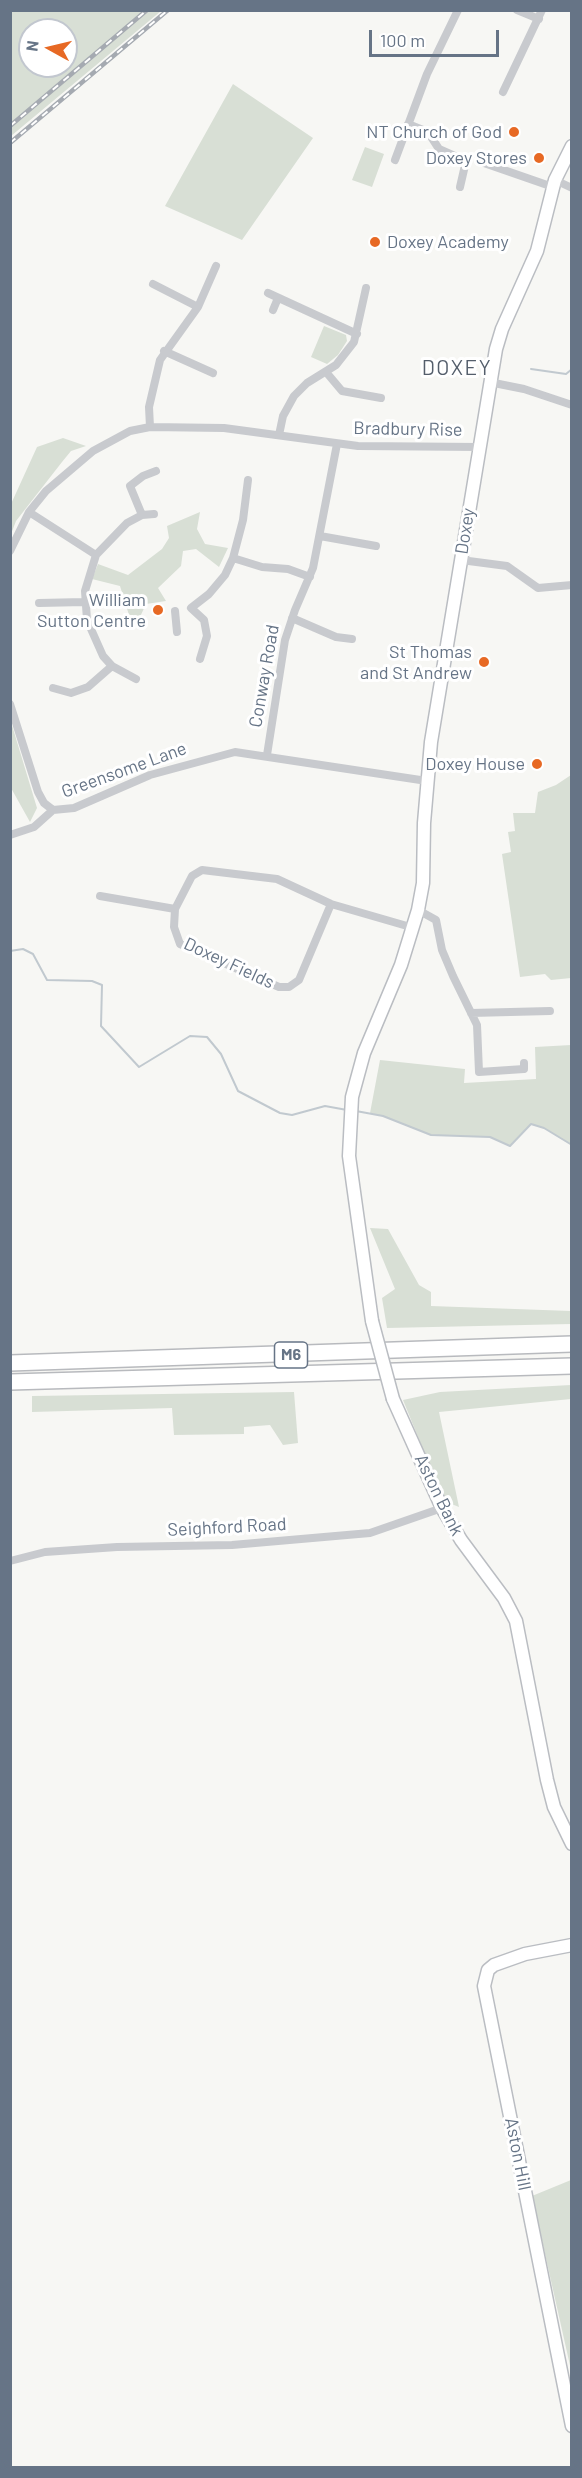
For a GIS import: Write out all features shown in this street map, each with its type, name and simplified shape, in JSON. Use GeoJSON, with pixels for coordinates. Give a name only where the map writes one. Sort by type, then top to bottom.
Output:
{"type":"FeatureCollection","features":[{"type":"Feature","properties":{"kind":"highway","name":"M6"},"geometry":{"type":"LineString","coordinates":[[10,1363],[572,1344]]}},
{"type":"Feature","properties":{"kind":"highway","name":"M6"},"geometry":{"type":"LineString","coordinates":[[10,1382],[572,1366]]}},
{"type":"Feature","properties":{"kind":"street"},"geometry":{"type":"LineString","coordinates":[[503,92],[540,15],[517,10]]}},
{"type":"Feature","properties":{"kind":"street"},"geometry":{"type":"LineString","coordinates":[[395,160],[427,74],[457,11]]}},
{"type":"Feature","properties":{"kind":"street"},"geometry":{"type":"LineString","coordinates":[[408,124],[428,132],[439,149],[466,161],[460,187]]}},
{"type":"Feature","properties":{"kind":"street","name":"Doxey"},"geometry":{"type":"LineString","coordinates":[[414,928],[423,883],[427,781],[489,382],[502,328],[537,251],[554,184],[572,146]]}},
{"type":"Feature","properties":{"kind":"street"},"geometry":{"type":"LineString","coordinates":[[481,162],[572,188]]}},
{"type":"Feature","properties":{"kind":"street"},"geometry":{"type":"LineString","coordinates":[[150,427],[149,407],[164,351],[198,307],[216,266]]}},
{"type":"Feature","properties":{"kind":"street"},"geometry":{"type":"LineString","coordinates":[[153,284],[198,307]]}},
{"type":"Feature","properties":{"kind":"street"},"geometry":{"type":"LineString","coordinates":[[279,435],[283,416],[294,396],[307,383],[326,372],[344,357],[357,334],[366,288]]}},
{"type":"Feature","properties":{"kind":"street"},"geometry":{"type":"LineString","coordinates":[[268,294],[357,334]]}},
{"type":"Feature","properties":{"kind":"street"},"geometry":{"type":"LineString","coordinates":[[273,310],[278,298]]}},
{"type":"Feature","properties":{"kind":"street"},"geometry":{"type":"LineString","coordinates":[[164,351],[213,373]]}},
{"type":"Feature","properties":{"kind":"street"},"geometry":{"type":"LineString","coordinates":[[326,372],[342,391],[381,398]]}},
{"type":"Feature","properties":{"kind":"street"},"geometry":{"type":"LineString","coordinates":[[489,382],[524,389],[572,405]]}},
{"type":"Feature","properties":{"kind":"street"},"geometry":{"type":"LineString","coordinates":[[10,551],[29,512],[70,468],[112,439],[150,427],[224,428],[337,444]]}},
{"type":"Feature","properties":{"kind":"street","name":"Bradbury Rise"},"geometry":{"type":"LineString","coordinates":[[337,444],[374,447],[479,447]]}},
{"type":"Feature","properties":{"kind":"street","name":"Conway Road"},"geometry":{"type":"LineString","coordinates":[[267,755],[285,640],[310,577],[337,444]]}},
{"type":"Feature","properties":{"kind":"street"},"geometry":{"type":"LineString","coordinates":[[142,515],[130,486],[142,476],[156,471]]}},
{"type":"Feature","properties":{"kind":"street"},"geometry":{"type":"LineString","coordinates":[[200,659],[207,636],[204,620],[191,608],[219,582],[233,558],[243,520],[249,480]]}},
{"type":"Feature","properties":{"kind":"street"},"geometry":{"type":"LineString","coordinates":[[29,512],[96,555]]}},
{"type":"Feature","properties":{"kind":"street"},"geometry":{"type":"LineString","coordinates":[[136,678],[112,666],[103,656],[91,633],[84,602],[87,578],[96,555],[118,530],[142,515],[154,514]]}},
{"type":"Feature","properties":{"kind":"street"},"geometry":{"type":"LineString","coordinates":[[320,536],[376,546]]}},
{"type":"Feature","properties":{"kind":"street"},"geometry":{"type":"LineString","coordinates":[[233,558],[310,577]]}},
{"type":"Feature","properties":{"kind":"street"},"geometry":{"type":"LineString","coordinates":[[461,560],[507,566],[538,588],[572,585]]}},
{"type":"Feature","properties":{"kind":"street"},"geometry":{"type":"LineString","coordinates":[[39,603],[84,602]]}},
{"type":"Feature","properties":{"kind":"street"},"geometry":{"type":"LineString","coordinates":[[175,611],[177,632]]}},
{"type":"Feature","properties":{"kind":"street"},"geometry":{"type":"LineString","coordinates":[[292,618],[336,637],[352,639]]}},
{"type":"Feature","properties":{"kind":"street"},"geometry":{"type":"LineString","coordinates":[[53,688],[71,693],[88,687],[112,666]]}},
{"type":"Feature","properties":{"kind":"street","name":"Greensome Lane"},"geometry":{"type":"LineString","coordinates":[[10,704],[38,792],[44,803],[53,810],[74,808],[150,775],[222,754],[244,752],[427,781]]}},
{"type":"Feature","properties":{"kind":"street"},"geometry":{"type":"LineString","coordinates":[[10,835],[34,827],[53,810]]}},
{"type":"Feature","properties":{"kind":"street"},"geometry":{"type":"LineString","coordinates":[[100,896],[175,909],[192,876],[202,870],[277,879],[331,904],[414,928]]}},
{"type":"Feature","properties":{"kind":"street","name":"Doxey Fields"},"geometry":{"type":"LineString","coordinates":[[175,909],[174,927],[180,944],[279,987],[289,987],[299,980],[331,904]]}},
{"type":"Feature","properties":{"kind":"street"},"geometry":{"type":"LineString","coordinates":[[418,910],[436,920],[442,950],[477,1025],[479,1072],[524,1069],[524,1063]]}},
{"type":"Feature","properties":{"kind":"street","name":"Aston Bank"},"geometry":{"type":"LineString","coordinates":[[414,928],[364,1053],[352,1097],[349,1156],[372,1321],[393,1399],[442,1508],[461,1540],[504,1598],[516,1621],[547,1780],[554,1807],[572,1844]]}},
{"type":"Feature","properties":{"kind":"street"},"geometry":{"type":"LineString","coordinates":[[471,1013],[550,1011]]}},
{"type":"Feature","properties":{"kind":"street","name":"Seighford Road"},"geometry":{"type":"LineString","coordinates":[[10,1561],[45,1552],[65,1550],[242,1544],[370,1533],[442,1508]]}},
{"type":"Feature","properties":{"kind":"street","name":"Aston Hill"},"geometry":{"type":"LineString","coordinates":[[572,1945],[525,1954],[494,1965],[488,1970],[484,1986],[572,2426]]}},
{"type":"Feature","properties":{"kind":"shaded area"},"geometry":{"type":"Polygon","coordinates":[[[11,10],[161,11],[11,136],[11,10]]]}},
{"type":"Feature","properties":{"kind":"shaded area"},"geometry":{"type":"Polygon","coordinates":[[[233,84],[313,138],[242,240],[165,206],[233,84]]]}},
{"type":"Feature","properties":{"kind":"shaded area"},"geometry":{"type":"Polygon","coordinates":[[[365,147],[384,154],[372,187],[352,180],[365,147]]]}},
{"type":"Feature","properties":{"kind":"shaded area"},"geometry":{"type":"Polygon","coordinates":[[[324,326],[346,335],[347,341],[338,355],[327,364],[311,357],[324,326]]]}},
{"type":"Feature","properties":{"kind":"shaded area"},"geometry":{"type":"Polygon","coordinates":[[[63,438],[86,446],[71,451],[16,521],[11,534],[11,504],[37,447],[63,438]]]}},
{"type":"Feature","properties":{"kind":"shaded area"},"geometry":{"type":"Polygon","coordinates":[[[200,512],[197,529],[205,544],[228,548],[219,567],[196,549],[183,551],[181,566],[158,588],[166,601],[146,604],[140,617],[129,615],[120,586],[92,579],[98,564],[128,575],[162,549],[169,538],[167,526],[200,512]]]}},
{"type":"Feature","properties":{"kind":"shaded area"},"geometry":{"type":"Polygon","coordinates":[[[11,722],[37,808],[30,822],[11,788],[11,722]]]}},
{"type":"Feature","properties":{"kind":"shaded area"},"geometry":{"type":"Polygon","coordinates":[[[571,775],[571,978],[551,980],[545,974],[520,977],[502,854],[511,852],[508,832],[515,831],[513,813],[535,813],[538,792],[556,785],[571,775]]]}},
{"type":"Feature","properties":{"kind":"shaded area"},"geometry":{"type":"Polygon","coordinates":[[[571,1045],[571,1145],[544,1128],[531,1124],[510,1146],[490,1137],[431,1135],[370,1113],[380,1060],[465,1069],[464,1083],[536,1079],[535,1047],[571,1045]]]}},
{"type":"Feature","properties":{"kind":"shaded area"},"geometry":{"type":"Polygon","coordinates":[[[370,1228],[388,1229],[419,1285],[431,1292],[431,1306],[571,1311],[571,1324],[387,1328],[382,1298],[395,1289],[370,1228]]]}},
{"type":"Feature","properties":{"kind":"shaded area"},"geometry":{"type":"Polygon","coordinates":[[[571,1385],[571,1399],[439,1412],[459,1507],[444,1501],[403,1400],[440,1392],[571,1385]]]}},
{"type":"Feature","properties":{"kind":"shaded area"},"geometry":{"type":"Polygon","coordinates":[[[294,1392],[298,1443],[283,1445],[270,1425],[244,1427],[244,1434],[174,1435],[172,1408],[32,1412],[32,1396],[294,1392]]]}},
{"type":"Feature","properties":{"kind":"shaded area"},"geometry":{"type":"Polygon","coordinates":[[[571,2180],[571,2370],[532,2196],[571,2180]]]}},
{"type":"Feature","properties":{"kind":"waterway"},"geometry":{"type":"LineString","coordinates":[[531,369],[566,374],[572,369]]}},
{"type":"Feature","properties":{"kind":"waterway"},"geometry":{"type":"LineString","coordinates":[[10,951],[23,949],[33,954],[47,980],[92,981],[102,985],[101,1026],[139,1067],[190,1036],[207,1037],[221,1054],[238,1091],[280,1113],[292,1115],[325,1106],[347,1110]]}},
{"type":"Feature","properties":{"kind":"waterway"},"geometry":{"type":"LineString","coordinates":[[356,1111],[383,1116],[431,1135],[490,1137],[510,1146],[531,1124],[544,1128],[572,1145]]}},
{"type":"Feature","properties":{"kind":"railway"},"geometry":{"type":"LineString","coordinates":[[10,126],[147,10]]}},
{"type":"Feature","properties":{"kind":"railway"},"geometry":{"type":"LineString","coordinates":[[10,143],[168,10]]}},
{"type":"Feature","properties":{"kind":"place","name":"NT Church of God"},"geometry":{"type":"Point","coordinates":[514,132]}},
{"type":"Feature","properties":{"kind":"place","name":"Doxey Stores"},"geometry":{"type":"Point","coordinates":[539,158]}},
{"type":"Feature","properties":{"kind":"place","name":"Doxey Academy"},"geometry":{"type":"Point","coordinates":[375,242]}},
{"type":"Feature","properties":{"kind":"place","name":"William Sutton Centre"},"geometry":{"type":"Point","coordinates":[158,610]}},
{"type":"Feature","properties":{"kind":"place","name":"St Thomas and St Andrew"},"geometry":{"type":"Point","coordinates":[484,662]}},
{"type":"Feature","properties":{"kind":"place","name":"Doxey House"},"geometry":{"type":"Point","coordinates":[537,764]}},
{"type":"Feature","properties":{"kind":"district","name":"DOXEY"},"geometry":{"type":"Point","coordinates":[457,368]}}]}
